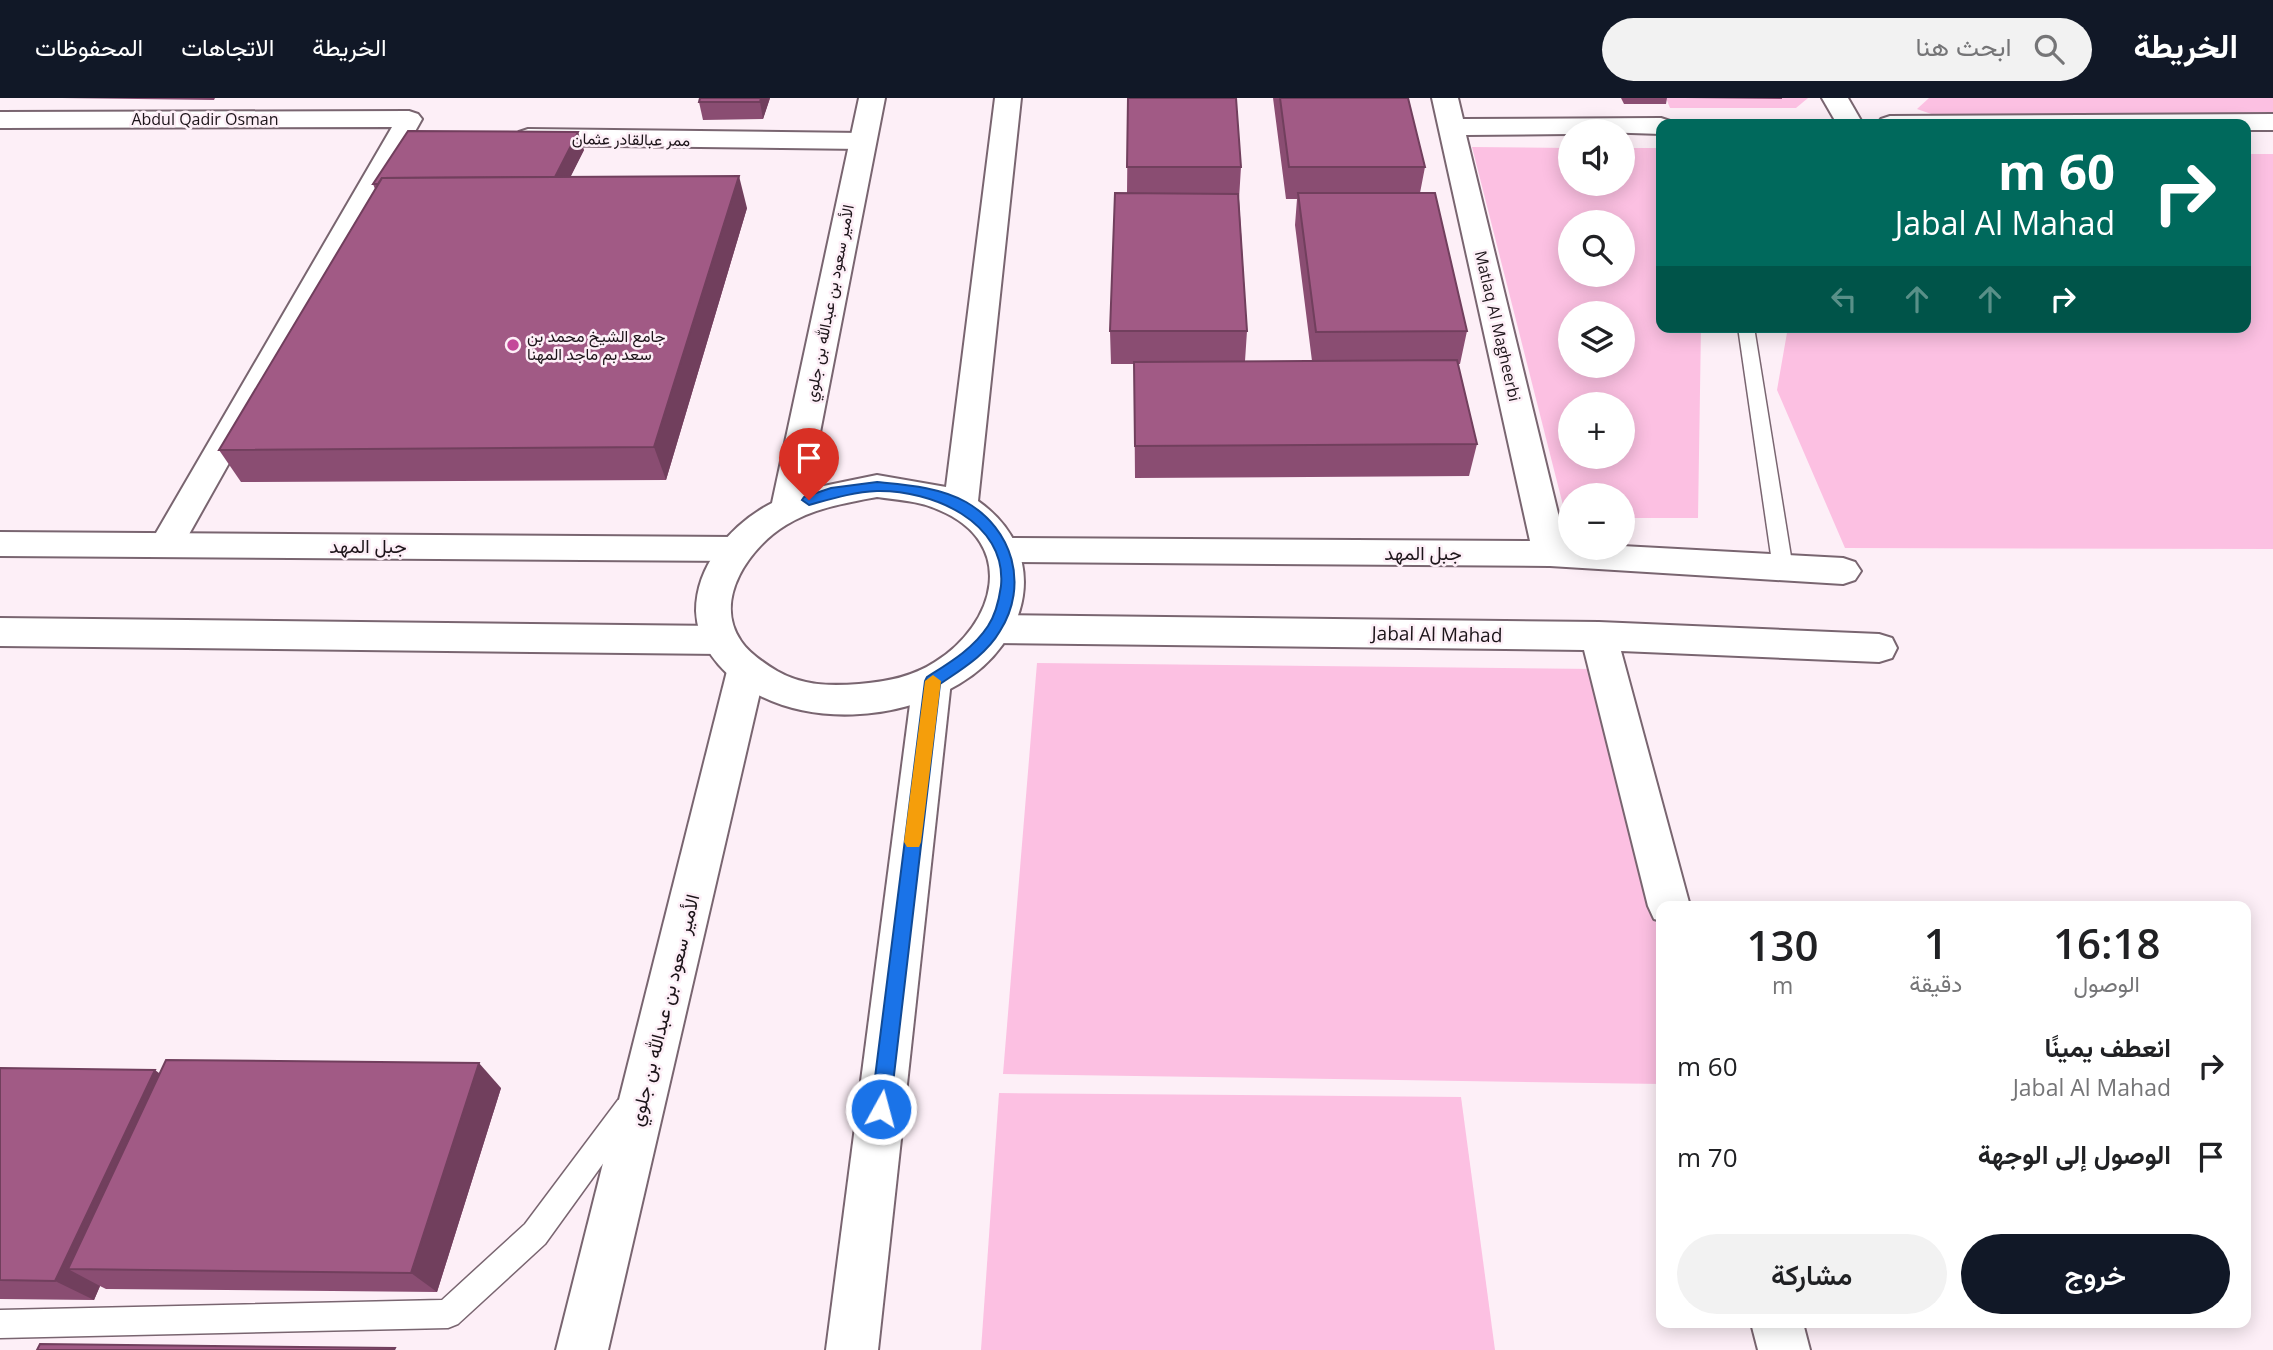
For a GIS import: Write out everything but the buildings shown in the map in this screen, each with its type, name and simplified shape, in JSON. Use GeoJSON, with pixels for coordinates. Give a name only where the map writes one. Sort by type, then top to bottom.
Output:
{"type":"FeatureCollection","features":[{"type":"Feature","properties":{"kind":"street","name":"الأمير سعود بن عبدالله بن جلوي"},"geometry":{"type":"LineString","coordinates":[[788,508],[872,98]]}},
{"type":"Feature","properties":{"kind":"street"},"geometry":{"type":"LineString","coordinates":[[961,506],[1007,98]]}},
{"type":"Feature","properties":{"kind":"street","name":"Matlaq Al Magheerbi"},"geometry":{"type":"LineString","coordinates":[[1445,98],[1550,554]]}},
{"type":"Feature","properties":{"kind":"street"},"geometry":{"type":"LineString","coordinates":[[1835,98],[1847,119]]}},
{"type":"Feature","properties":{"kind":"street","name":"Abdul Qadir Osman"},"geometry":{"type":"LineString","coordinates":[[0,120],[410,122]]}},
{"type":"Feature","properties":{"kind":"street"},"geometry":{"type":"LineString","coordinates":[[166,545],[410,122]]}},
{"type":"Feature","properties":{"kind":"street"},"geometry":{"type":"LineString","coordinates":[[2251,122],[2273,122]]}},
{"type":"Feature","properties":{"kind":"street"},"geometry":{"type":"LineString","coordinates":[[1452,127],[1656,125]]}},
{"type":"Feature","properties":{"kind":"street","name":"ممر عبالقادر عثمان"},"geometry":{"type":"LineString","coordinates":[[508,137],[862,141]]}},
{"type":"Feature","properties":{"kind":"street"},"geometry":{"type":"LineString","coordinates":[[877,486],[922,491],[961,506],[986,525],[1003,550],[1009,575],[1006,602],[994,629],[968,658],[932,681],[884,697],[833,701],[785,692],[734,655],[714,611],[718,583],[735,549],[756,530],[788,508],[831,493],[877,486]]}},
{"type":"Feature","properties":{"kind":"street","name":"جبل المهد"},"geometry":{"type":"LineString","coordinates":[[0,544],[735,549]]}},
{"type":"Feature","properties":{"kind":"street","name":"جبل المهد"},"geometry":{"type":"LineString","coordinates":[[1003,550],[1550,554],[1843,571]]}},
{"type":"Feature","properties":{"kind":"street","name":"Jabal Al Mahad"},"geometry":{"type":"LineString","coordinates":[[994,629],[1599,636],[1880,648]]}},
{"type":"Feature","properties":{"kind":"street"},"geometry":{"type":"LineString","coordinates":[[0,632],[734,655]]}},
{"type":"Feature","properties":{"kind":"street"},"geometry":{"type":"LineString","coordinates":[[1599,636],[1668,901]]}},
{"type":"Feature","properties":{"kind":"street","name":"الأمير سعود بن عبدالله بن جلوي"},"geometry":{"type":"LineString","coordinates":[[582,1350],[647,1082],[734,655]]}},
{"type":"Feature","properties":{"kind":"street"},"geometry":{"type":"LineString","coordinates":[[852,1350],[932,681]]}},
{"type":"Feature","properties":{"kind":"street"},"geometry":{"type":"LineString","coordinates":[[1778,1328],[1784,1350]]}},
{"type":"Feature","properties":{"kind":"lane"},"geometry":{"type":"LineString","coordinates":[[1747,333],[1783,569]]}},
{"type":"Feature","properties":{"kind":"lane"},"geometry":{"type":"LineString","coordinates":[[0,1324],[448,1314],[535,1234],[647,1082]]}},
{"type":"Feature","properties":{"kind":"shaded area"},"geometry":{"type":"Polygon","coordinates":[[[1666,98],[1808,98],[1796,108],[1670,108],[1666,98]]]}},
{"type":"Feature","properties":{"kind":"shaded area"},"geometry":{"type":"Polygon","coordinates":[[[1929,98],[2273,98],[2273,116],[1937,116],[1917,109],[1929,98]]]}},
{"type":"Feature","properties":{"kind":"shaded area"},"geometry":{"type":"Polygon","coordinates":[[[1472,147],[1558,148],[1558,196],[1635,196],[1635,148],[1656,148],[1656,333],[1701,333],[1698,518],[1635,518],[1635,483],[1558,483],[1558,486],[1472,147]]]}},
{"type":"Feature","properties":{"kind":"shaded area"},"geometry":{"type":"Polygon","coordinates":[[[2251,154],[2273,154],[2273,549],[1845,548],[1777,390],[1787,333],[2251,333],[2251,154]]]}},
{"type":"Feature","properties":{"kind":"shaded area"},"geometry":{"type":"Polygon","coordinates":[[[1037,663],[1595,669],[1656,923],[1656,1084],[1003,1074],[1037,663]]]}},
{"type":"Feature","properties":{"kind":"shaded area"},"geometry":{"type":"Polygon","coordinates":[[[999,1093],[1461,1097],[1495,1350],[981,1350],[999,1093]]]}},
{"type":"Feature","properties":{"kind":"slow traffic"},"geometry":{"type":"LineString","coordinates":[[913,842],[933,681]]}},
{"type":"Feature","properties":{"kind":"place","name":"جامع الشيخ محمد بن سعد بم ماجد المهنا"},"geometry":{"type":"Point","coordinates":[513,345]}},
{"type":"Feature","properties":{"kind":"route"},"geometry":{"type":"LineString","coordinates":[[809,500],[831,493],[877,486],[922,491],[941,498],[961,506],[986,525],[1003,550],[1009,575],[1006,602],[994,629],[968,658],[932,681],[881,1109]]}}]}
